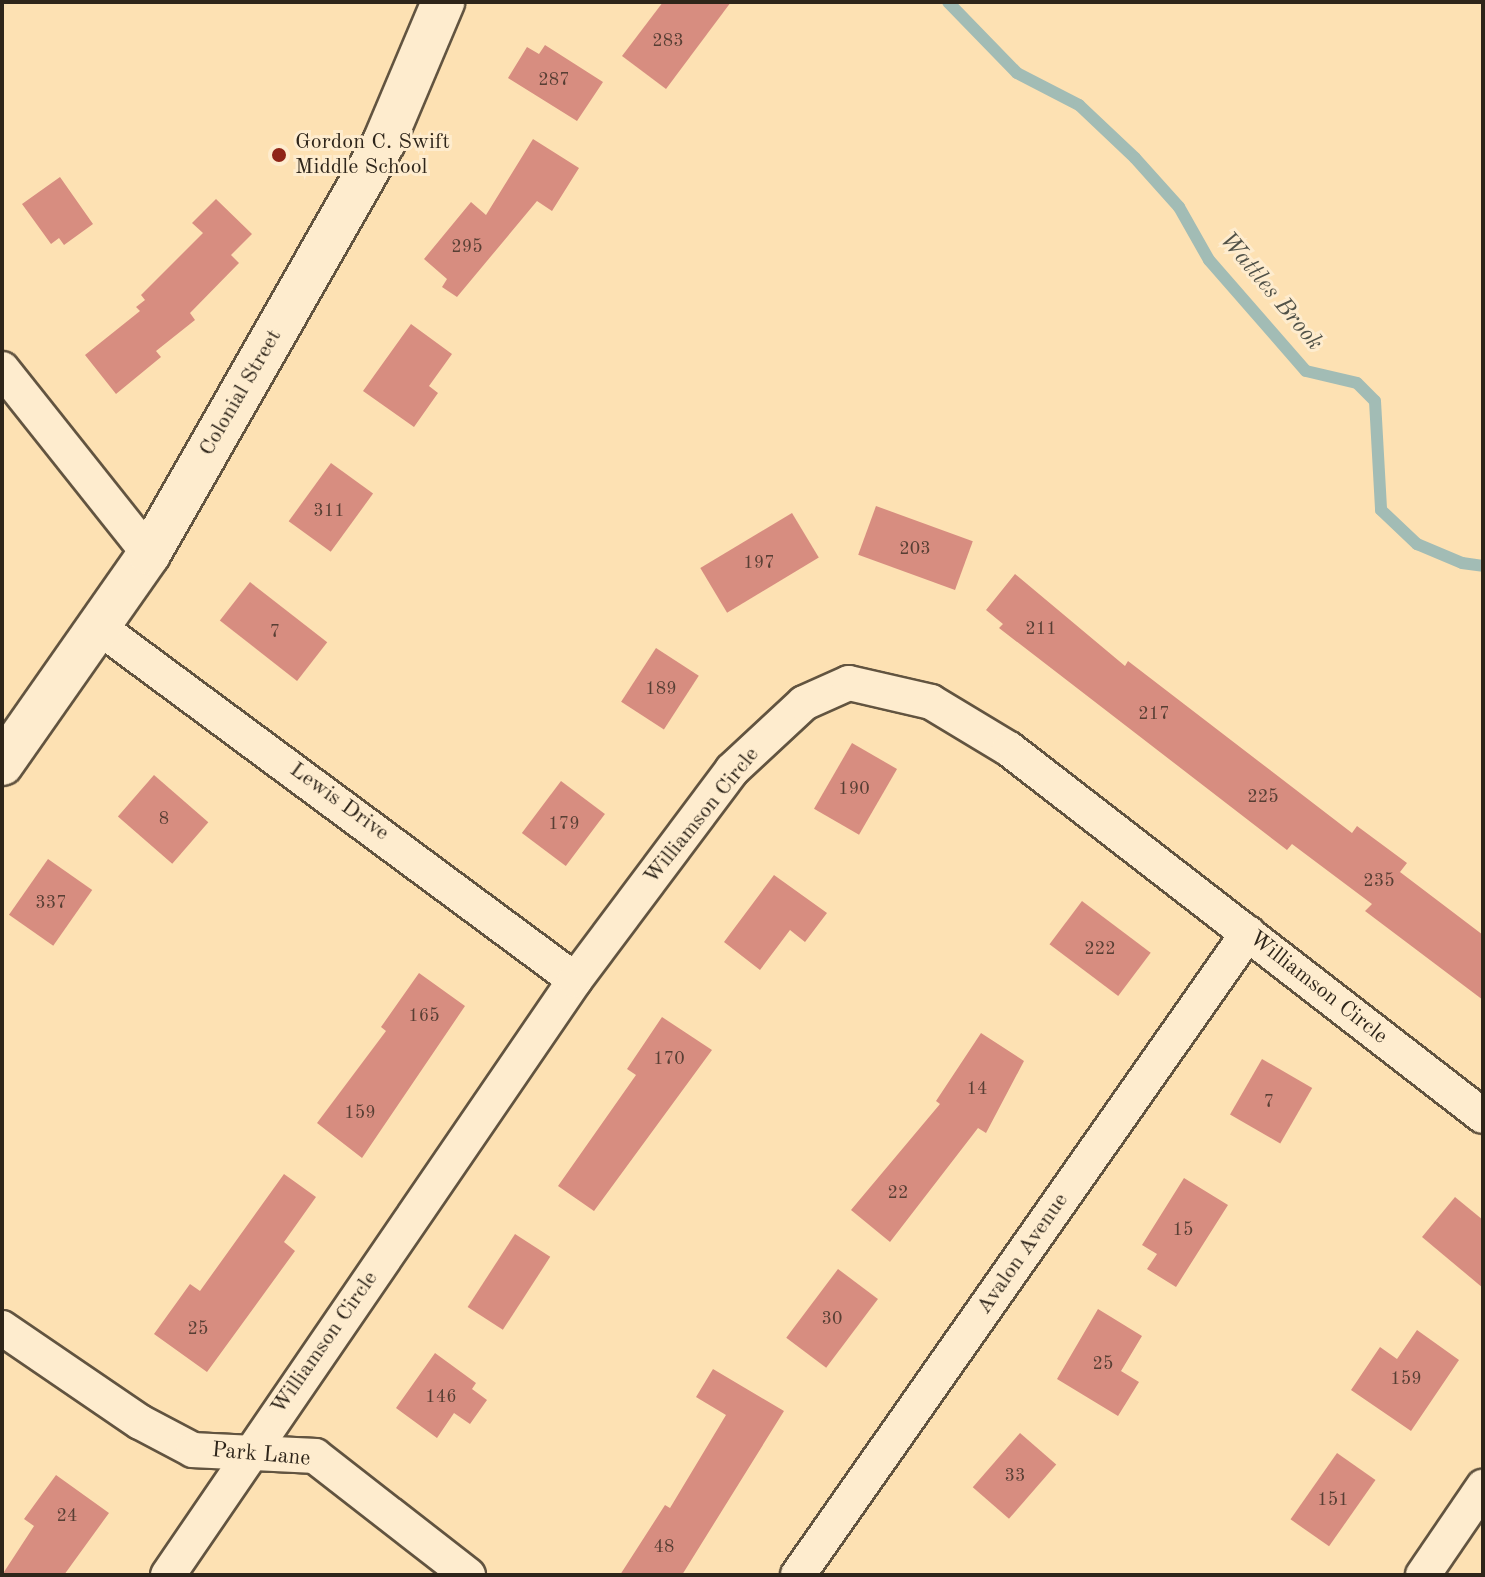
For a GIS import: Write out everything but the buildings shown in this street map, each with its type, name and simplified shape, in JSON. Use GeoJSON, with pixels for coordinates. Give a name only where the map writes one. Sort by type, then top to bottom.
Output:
{"type":"FeatureCollection","features":[{"type":"Feature","properties":{"kind":"street","name":"Colonial Street"},"geometry":{"type":"LineString","coordinates":[[2,764],[149,554],[384,142],[443,2]]}},
{"type":"Feature","properties":{"kind":"street"},"geometry":{"type":"LineString","coordinates":[[2,369],[149,554]]}},
{"type":"Feature","properties":{"kind":"street","name":"Lewis Drive"},"geometry":{"type":"LineString","coordinates":[[100,628],[575,980]]}},
{"type":"Feature","properties":{"kind":"street","name":"Williamson Circle"},"geometry":{"type":"LineString","coordinates":[[168,1575],[575,980],[732,770],[804,703],[849,683],[931,702],[1009,749],[1483,1116]]}},
{"type":"Feature","properties":{"kind":"street","name":"Avalon Avenue"},"geometry":{"type":"LineString","coordinates":[[798,1575],[1248,933]]}},
{"type":"Feature","properties":{"kind":"street","name":"Park Lane"},"geometry":{"type":"LineString","coordinates":[[2,1328],[140,1422],[193,1450],[315,1456],[468,1575]]}},
{"type":"Feature","properties":{"kind":"street"},"geometry":{"type":"LineString","coordinates":[[1423,1575],[1483,1487]]}},
{"type":"Feature","properties":{"kind":"waterway","name":"Wattles Brook"},"geometry":{"type":"LineString","coordinates":[[948,2],[1017,73],[1079,105],[1135,158],[1179,207],[1209,260],[1306,371],[1357,383],[1375,401],[1381,510],[1417,544],[1462,563],[1483,566]]}},
{"type":"Feature","properties":{"kind":"place","name":"Gordon C. Swift Middle School"},"geometry":{"type":"Point","coordinates":[279,155]}}]}
